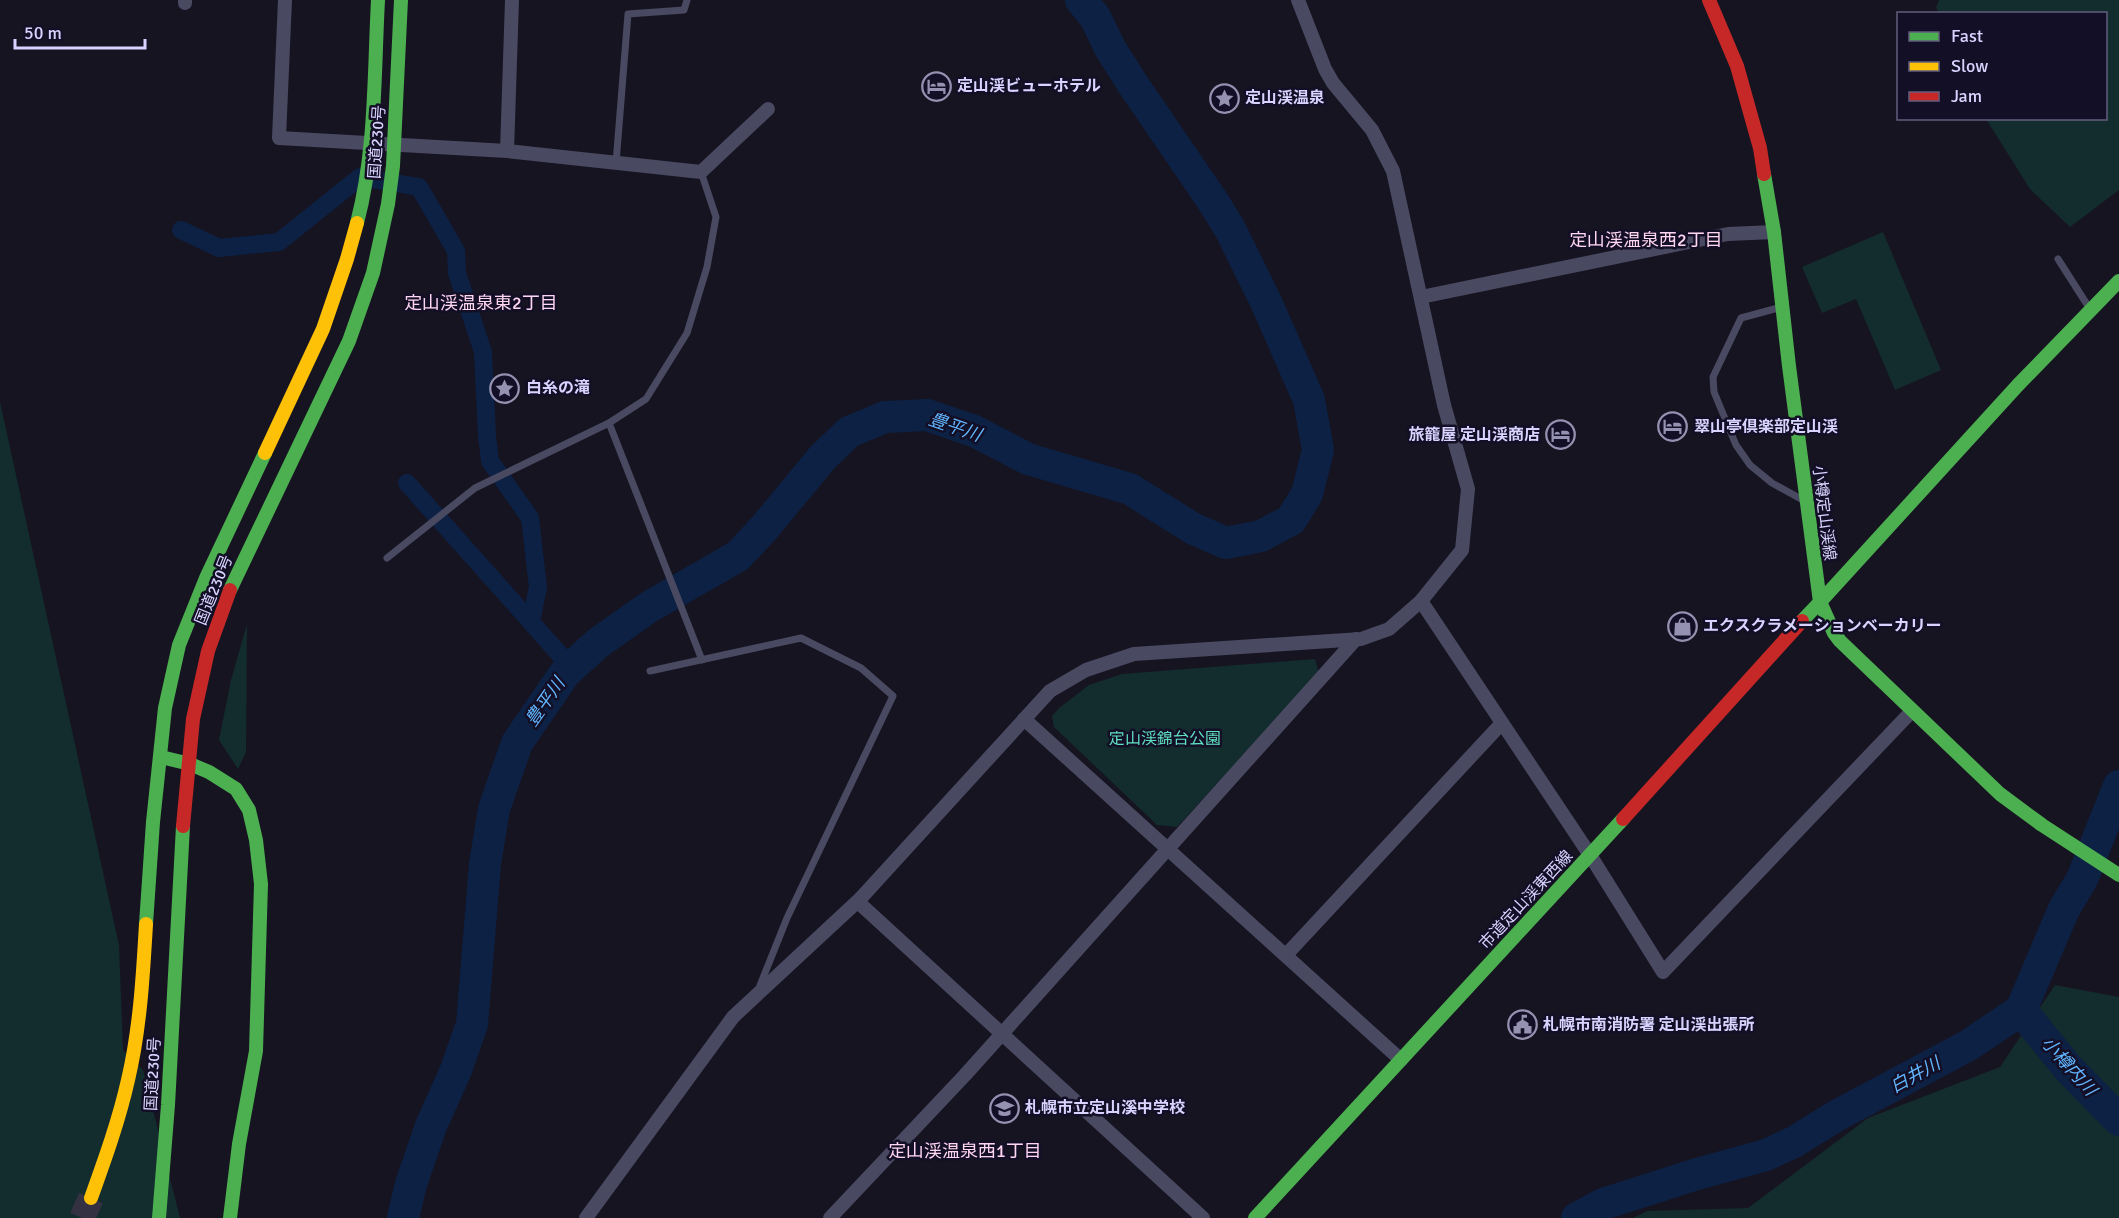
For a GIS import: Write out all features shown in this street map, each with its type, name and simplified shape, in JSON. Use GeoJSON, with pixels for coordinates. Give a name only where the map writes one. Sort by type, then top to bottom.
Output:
{"type":"FeatureCollection","features":[{"type":"Feature","properties":{"kind":"main road","name":"国道230号"},"geometry":{"type":"LineString","coordinates":[[91,1198],[119,1118],[129,1077],[141,999],[153,822],[165,708],[180,645],[206,578],[323,329],[347,259],[364,196],[369,160],[378,0]]}},
{"type":"Feature","properties":{"kind":"main road","name":"国道230号"},"geometry":{"type":"LineString","coordinates":[[159,1218],[168,1105],[180,861],[193,719],[208,651],[233,580],[350,340],[373,273],[388,204],[393,166],[401,0]]}},
{"type":"Feature","properties":{"kind":"main road","name":"小樽定山渓線"},"geometry":{"type":"LineString","coordinates":[[1710,0],[1737,66],[1760,148],[1774,231],[1820,602]]}},
{"type":"Feature","properties":{"kind":"main road","name":"小樽定山渓線"},"geometry":{"type":"LineString","coordinates":[[1820,602],[2010,394],[2119,281]]}},
{"type":"Feature","properties":{"kind":"main road"},"geometry":{"type":"LineString","coordinates":[[1820,602],[1834,633],[2000,794],[2042,825],[2119,875]]}},
{"type":"Feature","properties":{"kind":"main road","name":"市道定山渓東西線"},"geometry":{"type":"LineString","coordinates":[[1255,1218],[1820,602]]}},
{"type":"Feature","properties":{"kind":"main road"},"geometry":{"type":"LineString","coordinates":[[160,757],[190,764],[209,772],[236,789],[249,810],[256,840],[261,884],[256,1051],[239,1144],[230,1218]]}},
{"type":"Feature","properties":{"kind":"street"},"geometry":{"type":"LineString","coordinates":[[285,0],[279,138],[507,151],[701,172],[768,109]]}},
{"type":"Feature","properties":{"kind":"street"},"geometry":{"type":"LineString","coordinates":[[507,151],[512,0]]}},
{"type":"Feature","properties":{"kind":"street"},"geometry":{"type":"LineString","coordinates":[[586,1218],[733,1017],[858,902],[1050,691],[1086,670],[1134,654],[1356,639],[1389,629],[1421,601],[1462,550],[1468,489],[1444,405],[1393,171],[1372,130],[1325,69],[1298,0]]}},
{"type":"Feature","properties":{"kind":"street"},"geometry":{"type":"LineString","coordinates":[[1420,297],[1728,234],[1774,231]]}},
{"type":"Feature","properties":{"kind":"street"},"geometry":{"type":"LineString","coordinates":[[1421,601],[1590,855],[1663,972],[1912,711]]}},
{"type":"Feature","properties":{"kind":"street"},"geometry":{"type":"LineString","coordinates":[[830,1218],[1002,1033],[1356,639]]}},
{"type":"Feature","properties":{"kind":"street"},"geometry":{"type":"LineString","coordinates":[[1024,719],[1401,1060]]}},
{"type":"Feature","properties":{"kind":"street"},"geometry":{"type":"LineString","coordinates":[[1286,955],[1502,723]]}},
{"type":"Feature","properties":{"kind":"street"},"geometry":{"type":"LineString","coordinates":[[858,902],[1203,1218]]}},
{"type":"Feature","properties":{"kind":"lane"},"geometry":{"type":"LineString","coordinates":[[616,163],[628,14],[684,10],[687,0]]}},
{"type":"Feature","properties":{"kind":"lane"},"geometry":{"type":"LineString","coordinates":[[387,558],[475,488],[609,423],[646,399],[687,333],[707,267],[716,218],[701,172]]}},
{"type":"Feature","properties":{"kind":"lane"},"geometry":{"type":"LineString","coordinates":[[2058,260],[2091,311]]}},
{"type":"Feature","properties":{"kind":"lane"},"geometry":{"type":"LineString","coordinates":[[1782,307],[1741,318],[1713,378],[1714,392],[1736,445],[1750,465],[1772,483],[1806,501]]}},
{"type":"Feature","properties":{"kind":"lane"},"geometry":{"type":"LineString","coordinates":[[609,423],[702,660]]}},
{"type":"Feature","properties":{"kind":"lane"},"geometry":{"type":"LineString","coordinates":[[650,671],[801,638],[861,668],[893,696],[787,918],[756,996]]}},
{"type":"Feature","properties":{"kind":"green space"},"geometry":{"type":"Polygon","coordinates":[[[1939,0],[2119,0],[2119,190],[2070,227],[2030,189],[1987,120],[2107,120],[2107,12],[1938,12],[1936,8],[1939,0]]]}},
{"type":"Feature","properties":{"kind":"green space"},"geometry":{"type":"Polygon","coordinates":[[[1883,232],[1941,370],[1895,390],[1856,299],[1822,313],[1802,267],[1883,232]]]}},
{"type":"Feature","properties":{"kind":"green space"},"geometry":{"type":"Polygon","coordinates":[[[0,402],[119,945],[123,1050],[143,1070],[180,1218],[0,1218],[0,402]]]}},
{"type":"Feature","properties":{"kind":"green space"},"geometry":{"type":"Polygon","coordinates":[[[247,624],[246,752],[238,769],[219,740],[231,680],[247,624]]]}},
{"type":"Feature","properties":{"kind":"green space","name":"定山渓錦台公園"},"geometry":{"type":"Polygon","coordinates":[[[1315,659],[1319,673],[1177,827],[1157,825],[1054,727],[1052,716],[1059,708],[1089,685],[1122,674],[1315,659]]]}},
{"type":"Feature","properties":{"kind":"green space"},"geometry":{"type":"Polygon","coordinates":[[[2055,985],[2119,997],[2119,1218],[1633,1218],[1647,1211],[1748,1208],[1868,1118],[2000,1067],[2055,985]]]}},
{"type":"Feature","properties":{"kind":"waterway","name":"豊平川"},"geometry":{"type":"LineString","coordinates":[[403,1218],[411,1184],[431,1126],[456,1070],[472,1024],[485,864],[494,809],[517,743],[565,673],[598,643],[649,607],[738,556],[822,458],[849,432],[885,417],[927,415],[974,431],[1028,459],[1130,489],[1192,528],[1226,543],[1261,536],[1291,520],[1307,494],[1318,450],[1309,400],[1266,302],[1230,229],[1132,83],[1110,48],[1095,17],[1081,0]]}},
{"type":"Feature","properties":{"kind":"waterway"},"geometry":{"type":"LineString","coordinates":[[181,230],[219,248],[279,242],[360,177],[419,187],[456,251],[457,273],[483,352],[490,461],[530,518],[538,587],[531,622]]}},
{"type":"Feature","properties":{"kind":"waterway"},"geometry":{"type":"LineString","coordinates":[[407,483],[571,667]]}},
{"type":"Feature","properties":{"kind":"waterway","name":"白井川"},"geometry":{"type":"LineString","coordinates":[[1577,1218],[1603,1204],[1766,1155],[1794,1142],[1836,1116],[1969,1045],[2021,1010],[2064,909],[2082,879],[2119,786]]}},
{"type":"Feature","properties":{"kind":"waterway","name":"小樽内川"},"geometry":{"type":"LineString","coordinates":[[2021,1010],[2068,1068],[2119,1120]]}},
{"type":"Feature","properties":{"kind":"tunnel"},"geometry":{"type":"LineString","coordinates":[[82,1218],[91,1198]]}},
{"type":"Feature","properties":{"kind":"traffic: fast"},"geometry":{"type":"LineString","coordinates":[[357,223],[371,140],[378,0]]}},
{"type":"Feature","properties":{"kind":"traffic: fast"},"geometry":{"type":"LineString","coordinates":[[230,590],[349,341],[373,273],[388,204],[393,166],[401,0]]}},
{"type":"Feature","properties":{"kind":"traffic: fast"},"geometry":{"type":"LineString","coordinates":[[1764,174],[1774,232],[1820,602]]}},
{"type":"Feature","properties":{"kind":"traffic: fast"},"geometry":{"type":"LineString","coordinates":[[1820,602],[2018,385],[2119,281]]}},
{"type":"Feature","properties":{"kind":"traffic: fast"},"geometry":{"type":"LineString","coordinates":[[146,924],[153,822],[165,708],[179,645],[206,578],[265,453]]}},
{"type":"Feature","properties":{"kind":"traffic: fast"},"geometry":{"type":"LineString","coordinates":[[1802,621],[1820,602],[1840,641],[2000,794],[2042,825],[2119,875]]}},
{"type":"Feature","properties":{"kind":"traffic: fast"},"geometry":{"type":"LineString","coordinates":[[161,757],[190,764],[209,772],[236,789],[249,810],[256,840],[261,884],[256,1051],[239,1144],[230,1218]]}},
{"type":"Feature","properties":{"kind":"traffic: fast"},"geometry":{"type":"LineString","coordinates":[[1255,1218],[1623,819]]}},
{"type":"Feature","properties":{"kind":"traffic: fast"},"geometry":{"type":"LineString","coordinates":[[159,1218],[168,1105],[183,826]]}},
{"type":"Feature","properties":{"kind":"traffic: slow"},"geometry":{"type":"LineString","coordinates":[[265,453],[323,329],[357,223]]}},
{"type":"Feature","properties":{"kind":"traffic: slow"},"geometry":{"type":"LineString","coordinates":[[91,1198],[116,1125],[132,1061],[140,1002],[146,924]]}},
{"type":"Feature","properties":{"kind":"traffic: jam"},"geometry":{"type":"LineString","coordinates":[[1709,0],[1737,66],[1760,148],[1764,174]]}},
{"type":"Feature","properties":{"kind":"traffic: jam"},"geometry":{"type":"LineString","coordinates":[[183,826],[193,719],[208,651],[230,590]]}},
{"type":"Feature","properties":{"kind":"traffic: jam"},"geometry":{"type":"LineString","coordinates":[[1623,819],[1802,621]]}},
{"type":"Feature","properties":{"kind":"place","name":"定山渓ビューホテル"},"geometry":{"type":"Point","coordinates":[936,86]}},
{"type":"Feature","properties":{"kind":"place","name":"定山渓温泉"},"geometry":{"type":"Point","coordinates":[1224,98]}},
{"type":"Feature","properties":{"kind":"place","name":"白糸の滝"},"geometry":{"type":"Point","coordinates":[505,388]}},
{"type":"Feature","properties":{"kind":"place","name":"翠山亭倶楽部定山渓"},"geometry":{"type":"Point","coordinates":[1673,427]}},
{"type":"Feature","properties":{"kind":"place","name":"旅籠屋 定山渓商店"},"geometry":{"type":"Point","coordinates":[1561,435]}},
{"type":"Feature","properties":{"kind":"place","name":"エクスクラメーションベーカリー"},"geometry":{"type":"Point","coordinates":[1682,626]}},
{"type":"Feature","properties":{"kind":"place","name":"札幌市南消防署 定山渓出張所"},"geometry":{"type":"Point","coordinates":[1522,1025]}},
{"type":"Feature","properties":{"kind":"place","name":"札幌市立定山溪中学校"},"geometry":{"type":"Point","coordinates":[1004,1108]}},
{"type":"Feature","properties":{"kind":"district","name":"定山渓温泉西2丁目"},"geometry":{"type":"Point","coordinates":[1646,240]}},
{"type":"Feature","properties":{"kind":"district","name":"定山渓温泉東2丁目"},"geometry":{"type":"Point","coordinates":[481,303]}},
{"type":"Feature","properties":{"kind":"district","name":"定山渓温泉西1丁目"},"geometry":{"type":"Point","coordinates":[965,1151]}}]}
